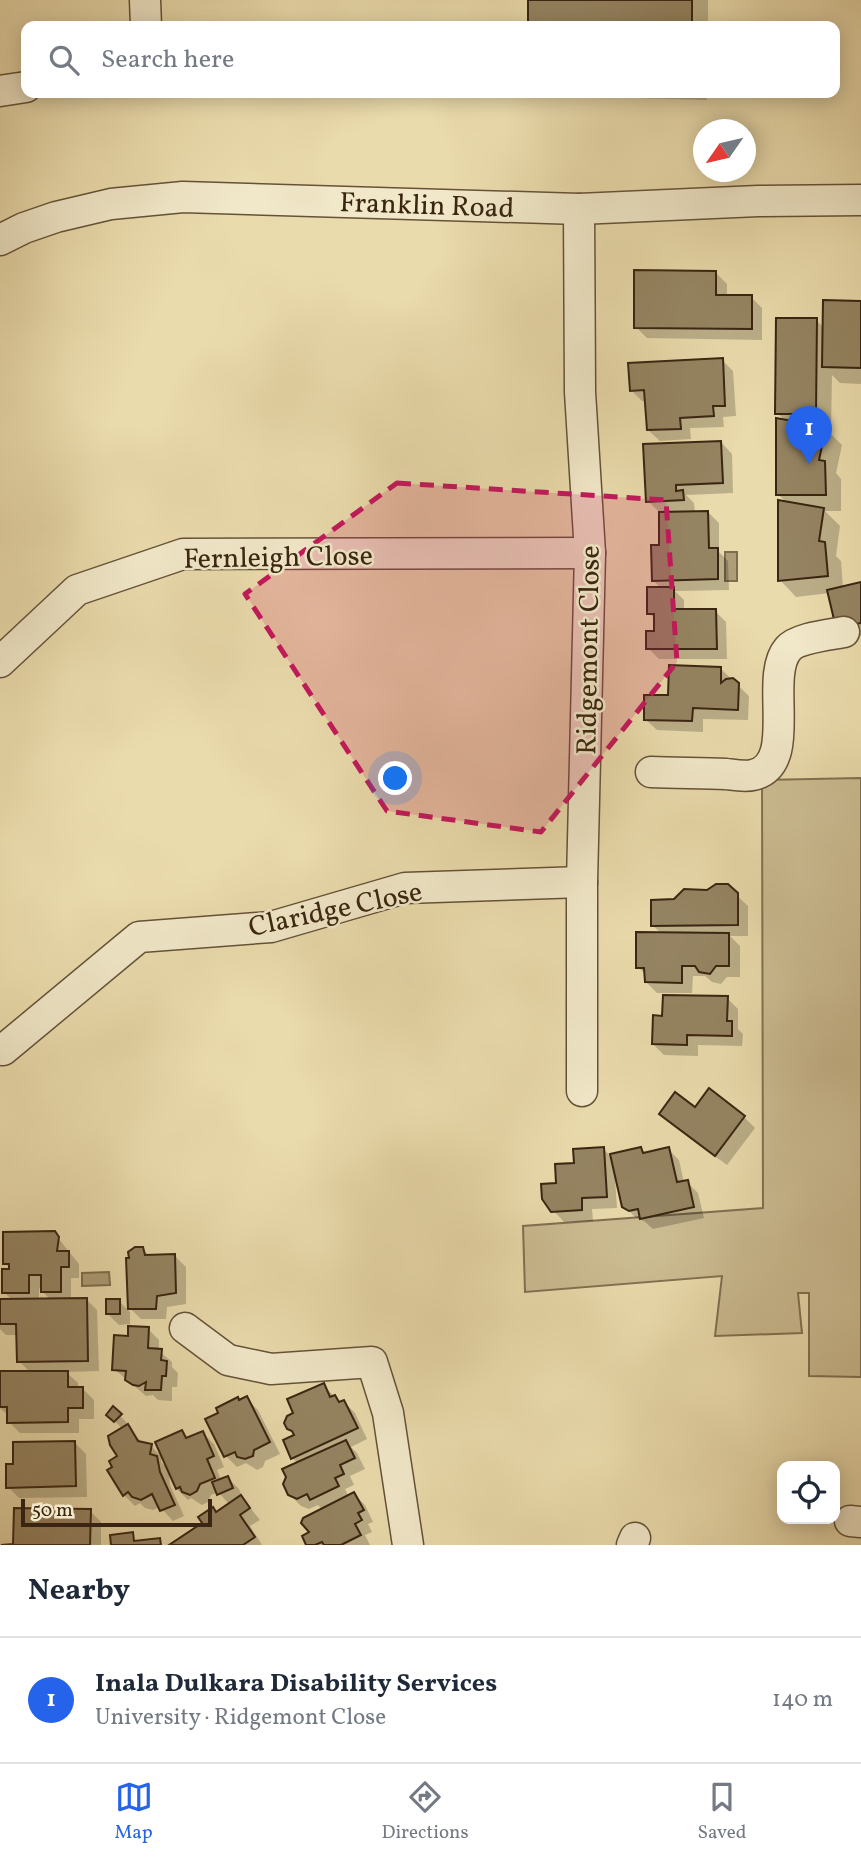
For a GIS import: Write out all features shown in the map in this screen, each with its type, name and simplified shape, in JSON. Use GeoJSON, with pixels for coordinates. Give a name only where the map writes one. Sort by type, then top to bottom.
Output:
{"type":"FeatureCollection","features":[{"type":"Feature","properties":{"kind":"street"},"geometry":{"type":"LineString","coordinates":[[145,0],[146,21]]}},
{"type":"Feature","properties":{"kind":"street"},"geometry":{"type":"LineString","coordinates":[[0,91],[21,88]]}},
{"type":"Feature","properties":{"kind":"street","name":"Franklin Road"},"geometry":{"type":"LineString","coordinates":[[0,240],[56,216],[111,204],[183,197],[579,209],[758,201],[861,200]]}},
{"type":"Feature","properties":{"kind":"street","name":"Ridgemont Close"},"geometry":{"type":"LineString","coordinates":[[579,209],[580,393],[590,553],[582,881],[582,1091]]}},
{"type":"Feature","properties":{"kind":"street","name":"Fernleigh Close"},"geometry":{"type":"LineString","coordinates":[[0,662],[77,590],[183,554],[590,553]]}},
{"type":"Feature","properties":{"kind":"street"},"geometry":{"type":"LineString","coordinates":[[652,772],[753,775],[768,768],[775,756],[780,704],[778,682],[787,650],[796,643],[844,632]]}},
{"type":"Feature","properties":{"kind":"street","name":"Claridge Close"},"geometry":{"type":"LineString","coordinates":[[3,1050],[139,937],[271,927],[405,888],[582,881]]}},
{"type":"Feature","properties":{"kind":"street"},"geometry":{"type":"LineString","coordinates":[[185,1328],[228,1360],[271,1369],[372,1362],[388,1413],[408,1545]]}},
{"type":"Feature","properties":{"kind":"highlighted area"},"geometry":{"type":"Polygon","coordinates":[[[397,483],[666,500],[677,662],[541,832],[387,811],[245,594],[397,483]]]}},
{"type":"Feature","properties":{"kind":"shaded area"},"geometry":{"type":"Polygon","coordinates":[[[725,552],[737,552],[737,581],[725,581],[725,552]]]}},
{"type":"Feature","properties":{"kind":"shaded area"},"geometry":{"type":"Polygon","coordinates":[[[861,778],[861,1377],[809,1376],[809,1293],[798,1293],[802,1333],[715,1336],[722,1276],[525,1292],[523,1226],[763,1208],[762,780],[861,778]]]}},
{"type":"Feature","properties":{"kind":"shaded area"},"geometry":{"type":"Polygon","coordinates":[[[109,1272],[110,1285],[82,1286],[82,1273],[109,1272]]]}},
{"type":"Feature","properties":{"kind":"building"},"geometry":{"type":"Polygon","coordinates":[[[528,0],[692,0],[692,21],[528,21],[528,0]]]}},
{"type":"Feature","properties":{"kind":"building"},"geometry":{"type":"Polygon","coordinates":[[[634,270],[716,271],[716,295],[752,295],[752,329],[634,328],[634,270]]]}},
{"type":"Feature","properties":{"kind":"building"},"geometry":{"type":"Polygon","coordinates":[[[823,300],[861,301],[861,368],[822,367],[823,300]]]}},
{"type":"Feature","properties":{"kind":"building"},"geometry":{"type":"Polygon","coordinates":[[[776,318],[817,318],[816,414],[775,414],[776,318]]]}},
{"type":"Feature","properties":{"kind":"building"},"geometry":{"type":"Polygon","coordinates":[[[723,358],[725,406],[713,406],[714,416],[680,418],[681,429],[647,430],[644,390],[630,391],[628,363],[723,358]]]}},
{"type":"Feature","properties":{"kind":"building"},"geometry":{"type":"Polygon","coordinates":[[[776,418],[826,427],[819,460],[825,461],[826,495],[776,495],[776,418]]]}},
{"type":"Feature","properties":{"kind":"building"},"geometry":{"type":"Polygon","coordinates":[[[721,441],[723,483],[676,485],[676,491],[683,490],[684,500],[646,502],[643,444],[721,441]]]}},
{"type":"Feature","properties":{"kind":"building"},"geometry":{"type":"Polygon","coordinates":[[[778,500],[824,508],[819,541],[825,542],[828,576],[778,581],[778,500]]]}},
{"type":"Feature","properties":{"kind":"building"},"geometry":{"type":"Polygon","coordinates":[[[708,511],[709,548],[718,548],[718,579],[652,581],[651,545],[659,545],[659,512],[708,511]]]}},
{"type":"Feature","properties":{"kind":"building"},"geometry":{"type":"Polygon","coordinates":[[[861,582],[861,623],[836,628],[827,590],[861,582]]]}},
{"type":"Feature","properties":{"kind":"building"},"geometry":{"type":"Polygon","coordinates":[[[647,587],[674,587],[674,609],[716,609],[717,649],[646,649],[646,631],[654,631],[654,614],[647,614],[647,587]]]}},
{"type":"Feature","properties":{"kind":"building"},"geometry":{"type":"Polygon","coordinates":[[[669,665],[721,667],[721,683],[733,678],[739,683],[738,710],[693,708],[692,721],[644,720],[644,695],[668,695],[669,665]]]}},
{"type":"Feature","properties":{"kind":"building"},"geometry":{"type":"Polygon","coordinates":[[[716,884],[728,884],[738,893],[738,925],[651,926],[651,900],[674,899],[684,889],[707,890],[716,884]]]}},
{"type":"Feature","properties":{"kind":"building"},"geometry":{"type":"Polygon","coordinates":[[[636,932],[729,933],[729,966],[716,966],[710,974],[699,972],[695,966],[682,966],[682,983],[645,982],[644,968],[636,968],[636,932]]]}},
{"type":"Feature","properties":{"kind":"building"},"geometry":{"type":"Polygon","coordinates":[[[663,995],[728,996],[727,1021],[732,1021],[732,1036],[687,1035],[687,1045],[652,1044],[653,1015],[662,1016],[663,995]]]}},
{"type":"Feature","properties":{"kind":"building"},"geometry":{"type":"Polygon","coordinates":[[[709,1088],[745,1116],[715,1156],[659,1114],[675,1092],[695,1107],[709,1088]]]}},
{"type":"Feature","properties":{"kind":"building"},"geometry":{"type":"Polygon","coordinates":[[[604,1147],[607,1197],[582,1198],[582,1210],[551,1212],[542,1199],[541,1184],[556,1183],[555,1164],[574,1163],[573,1149],[604,1147]]]}},
{"type":"Feature","properties":{"kind":"building"},"geometry":{"type":"Polygon","coordinates":[[[641,1147],[643,1153],[669,1147],[677,1182],[688,1180],[694,1207],[640,1219],[638,1209],[629,1211],[622,1207],[610,1154],[641,1147]]]}},
{"type":"Feature","properties":{"kind":"building"},"geometry":{"type":"Polygon","coordinates":[[[55,1231],[59,1237],[57,1251],[69,1251],[69,1267],[61,1267],[61,1292],[41,1292],[41,1275],[29,1275],[29,1293],[2,1293],[2,1269],[9,1269],[9,1264],[3,1264],[3,1232],[55,1231]]]}},
{"type":"Feature","properties":{"kind":"building"},"geometry":{"type":"Polygon","coordinates":[[[135,1247],[143,1247],[145,1255],[175,1254],[176,1293],[157,1296],[156,1309],[128,1309],[126,1258],[129,1258],[128,1252],[135,1247]]]}},
{"type":"Feature","properties":{"kind":"building"},"geometry":{"type":"Polygon","coordinates":[[[87,1298],[88,1361],[17,1362],[16,1324],[0,1324],[0,1299],[87,1298]]]}},
{"type":"Feature","properties":{"kind":"building"},"geometry":{"type":"Polygon","coordinates":[[[106,1299],[120,1299],[120,1314],[106,1314],[106,1299]]]}},
{"type":"Feature","properties":{"kind":"building"},"geometry":{"type":"Polygon","coordinates":[[[128,1326],[149,1327],[148,1348],[162,1349],[161,1360],[167,1361],[161,1390],[145,1390],[146,1382],[139,1386],[133,1385],[125,1380],[126,1371],[112,1370],[114,1335],[128,1336],[128,1326]]]}},
{"type":"Feature","properties":{"kind":"building"},"geometry":{"type":"Polygon","coordinates":[[[0,1371],[68,1371],[68,1387],[83,1387],[83,1408],[68,1408],[68,1422],[7,1423],[7,1407],[0,1407],[0,1371]]]}},
{"type":"Feature","properties":{"kind":"building"},"geometry":{"type":"Polygon","coordinates":[[[324,1383],[330,1397],[335,1395],[339,1402],[344,1400],[358,1428],[291,1459],[283,1440],[294,1435],[284,1423],[287,1416],[293,1413],[287,1399],[324,1383]]]}},
{"type":"Feature","properties":{"kind":"building"},"geometry":{"type":"Polygon","coordinates":[[[247,1396],[270,1442],[254,1450],[253,1456],[245,1459],[237,1457],[235,1452],[224,1457],[205,1419],[218,1413],[216,1408],[238,1397],[239,1400],[247,1396]]]}},
{"type":"Feature","properties":{"kind":"building"},"geometry":{"type":"Polygon","coordinates":[[[113,1406],[122,1414],[114,1422],[106,1415],[113,1406]]]}},
{"type":"Feature","properties":{"kind":"building"},"geometry":{"type":"Polygon","coordinates":[[[128,1424],[138,1441],[152,1444],[150,1454],[157,1456],[160,1472],[175,1505],[160,1511],[152,1494],[141,1500],[132,1497],[128,1492],[123,1496],[107,1470],[112,1467],[109,1461],[117,1456],[108,1436],[128,1424]]]}},
{"type":"Feature","properties":{"kind":"building"},"geometry":{"type":"Polygon","coordinates":[[[182,1430],[186,1438],[203,1431],[214,1456],[207,1459],[215,1478],[200,1484],[197,1491],[190,1495],[182,1492],[180,1487],[176,1489],[155,1442],[182,1430]]]}},
{"type":"Feature","properties":{"kind":"building"},"geometry":{"type":"Polygon","coordinates":[[[346,1440],[355,1458],[340,1465],[344,1474],[335,1478],[339,1486],[310,1500],[307,1494],[297,1499],[288,1495],[283,1484],[286,1477],[282,1469],[346,1440]]]}},
{"type":"Feature","properties":{"kind":"building"},"geometry":{"type":"Polygon","coordinates":[[[75,1441],[76,1486],[6,1488],[6,1464],[13,1464],[13,1442],[75,1441]]]}},
{"type":"Feature","properties":{"kind":"building"},"geometry":{"type":"Polygon","coordinates":[[[228,1476],[233,1488],[217,1495],[212,1482],[228,1476]]]}},
{"type":"Feature","properties":{"kind":"building"},"geometry":{"type":"Polygon","coordinates":[[[354,1492],[364,1510],[358,1513],[362,1520],[355,1524],[361,1535],[341,1545],[324,1545],[322,1542],[306,1545],[302,1536],[309,1532],[301,1523],[303,1518],[354,1492]]]}},
{"type":"Feature","properties":{"kind":"building"},"geometry":{"type":"Polygon","coordinates":[[[241,1495],[250,1508],[240,1515],[255,1537],[243,1545],[169,1545],[202,1523],[198,1517],[213,1507],[216,1512],[241,1495]]]}},
{"type":"Feature","properties":{"kind":"building"},"geometry":{"type":"Polygon","coordinates":[[[14,1508],[91,1509],[90,1545],[1,1545],[13,1544],[14,1508]]]}},
{"type":"Feature","properties":{"kind":"building"},"geometry":{"type":"Polygon","coordinates":[[[133,1532],[134,1541],[160,1538],[161,1545],[111,1545],[110,1535],[133,1532]]]}},
{"type":"Feature","properties":{"kind":"place","name":"Inala Dulkara Disability Services"},"geometry":{"type":"Point","coordinates":[809,464]}}]}
